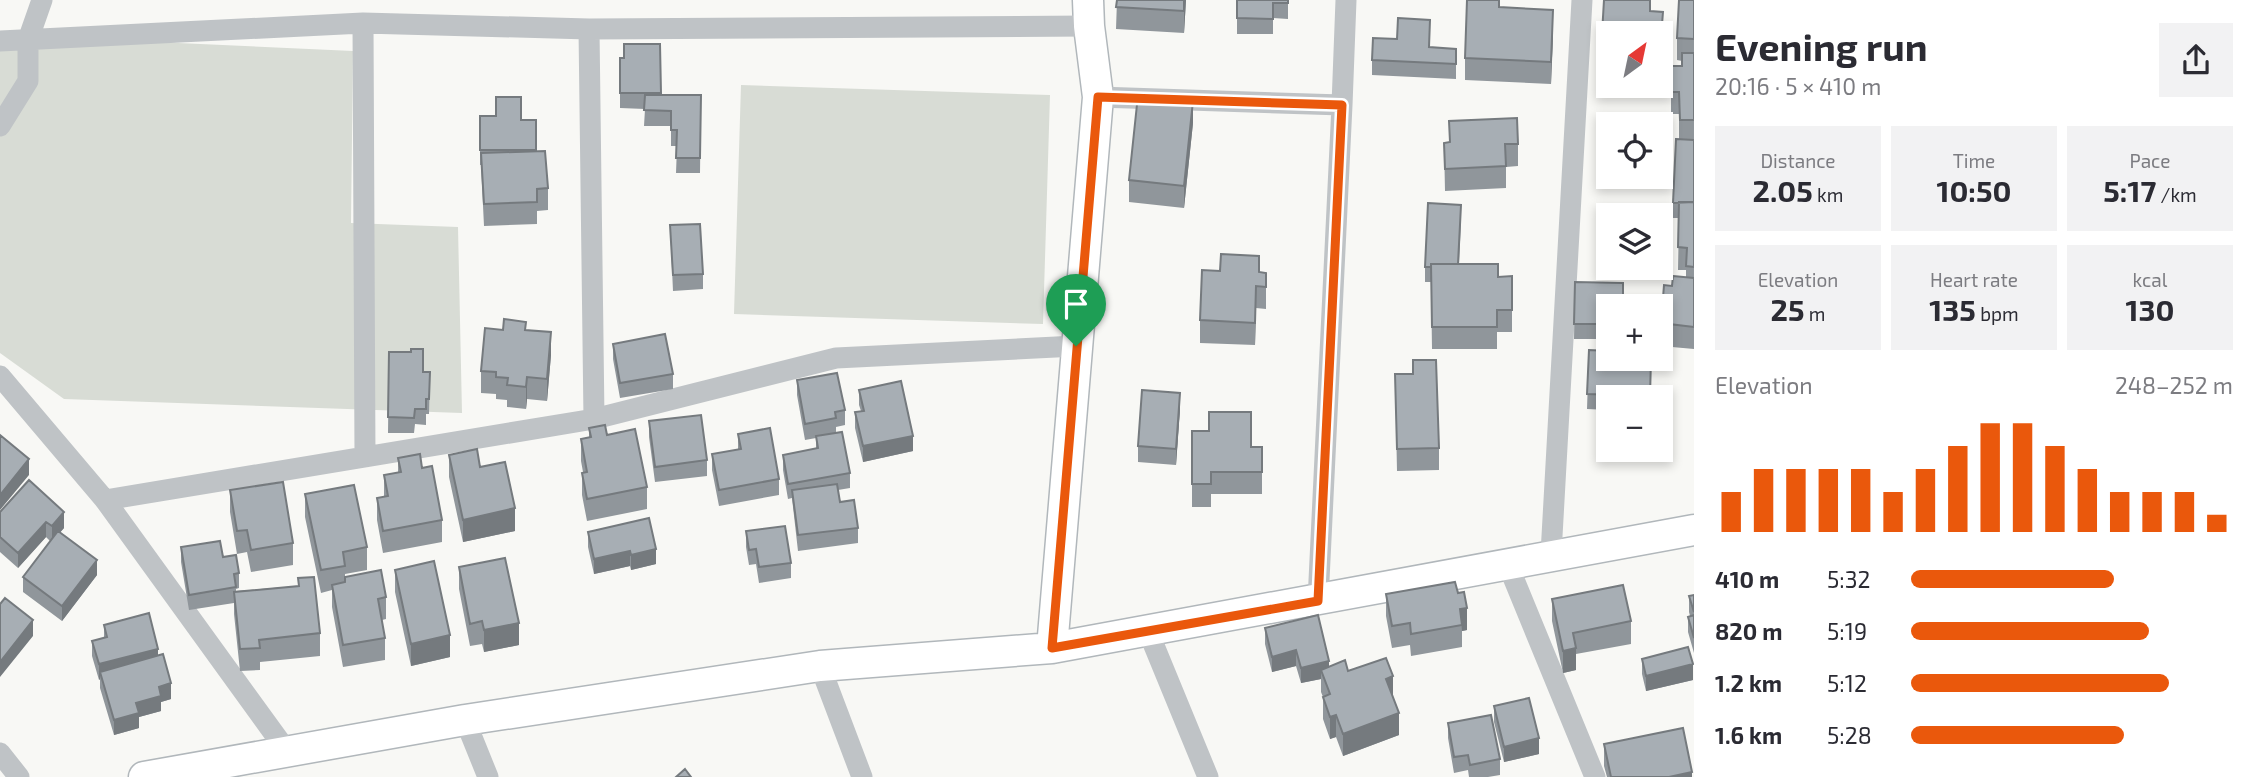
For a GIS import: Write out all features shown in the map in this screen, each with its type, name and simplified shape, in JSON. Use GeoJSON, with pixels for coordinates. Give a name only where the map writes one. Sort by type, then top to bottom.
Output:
{"type":"FeatureCollection","features":[{"type":"Feature","properties":{"kind":"street"},"geometry":{"type":"LineString","coordinates":[[0,127],[28,81],[28,40],[42,0]]}},
{"type":"Feature","properties":{"kind":"street"},"geometry":{"type":"LineString","coordinates":[[1318,601],[1346,0]]}},
{"type":"Feature","properties":{"kind":"street"},"geometry":{"type":"LineString","coordinates":[[1551,554],[1582,0]]}},
{"type":"Feature","properties":{"kind":"street"},"geometry":{"type":"LineString","coordinates":[[0,41],[363,23],[589,29],[1088,13],[1098,97],[1052,648]]}},
{"type":"Feature","properties":{"kind":"street"},"geometry":{"type":"LineString","coordinates":[[363,23],[365,457]]}},
{"type":"Feature","properties":{"kind":"street"},"geometry":{"type":"LineString","coordinates":[[589,29],[594,419]]}},
{"type":"Feature","properties":{"kind":"street"},"geometry":{"type":"LineString","coordinates":[[1098,97],[1342,105]]}},
{"type":"Feature","properties":{"kind":"street"},"geometry":{"type":"LineString","coordinates":[[105,500],[594,419],[836,358],[1076,346]]}},
{"type":"Feature","properties":{"kind":"street"},"geometry":{"type":"LineString","coordinates":[[0,376],[105,500],[286,750]]}},
{"type":"Feature","properties":{"kind":"street"},"geometry":{"type":"LineString","coordinates":[[144,777],[465,720],[820,666],[1052,648],[1318,601],[1508,565],[1551,554],[1694,530]]}},
{"type":"Feature","properties":{"kind":"street"},"geometry":{"type":"LineString","coordinates":[[1508,565],[1595,777]]}},
{"type":"Feature","properties":{"kind":"street"},"geometry":{"type":"LineString","coordinates":[[1148,631],[1208,777]]}},
{"type":"Feature","properties":{"kind":"street"},"geometry":{"type":"LineString","coordinates":[[820,666],[862,777]]}},
{"type":"Feature","properties":{"kind":"street"},"geometry":{"type":"LineString","coordinates":[[465,720],[488,777]]}},
{"type":"Feature","properties":{"kind":"street"},"geometry":{"type":"LineString","coordinates":[[0,753],[19,777]]}},
{"type":"Feature","properties":{"kind":"shaded area"},"geometry":{"type":"Polygon","coordinates":[[[0,35],[353,51],[351,223],[458,227],[462,413],[64,399],[0,353],[0,35]]]}},
{"type":"Feature","properties":{"kind":"shaded area"},"geometry":{"type":"Polygon","coordinates":[[[741,85],[1050,95],[1043,324],[734,314],[741,85]]]}},
{"type":"Feature","properties":{"kind":"building"},"geometry":{"type":"Polygon","coordinates":[[[1117,0],[1184,0],[1184,11],[1116,7],[1117,0]]]}},
{"type":"Feature","properties":{"kind":"building"},"geometry":{"type":"Polygon","coordinates":[[[1237,0],[1288,0],[1288,3],[1273,3],[1273,19],[1237,18],[1237,0]]]}},
{"type":"Feature","properties":{"kind":"building"},"geometry":{"type":"Polygon","coordinates":[[[1467,0],[1499,0],[1499,7],[1553,10],[1551,62],[1465,58],[1467,0]]]}},
{"type":"Feature","properties":{"kind":"building"},"geometry":{"type":"Polygon","coordinates":[[[1604,0],[1650,0],[1650,11],[1663,12],[1662,21],[1603,21],[1604,0]]]}},
{"type":"Feature","properties":{"kind":"building"},"geometry":{"type":"Polygon","coordinates":[[[1679,0],[1694,0],[1694,39],[1677,38],[1679,0]]]}},
{"type":"Feature","properties":{"kind":"building"},"geometry":{"type":"Polygon","coordinates":[[[1398,18],[1430,20],[1429,47],[1456,49],[1456,64],[1372,60],[1373,38],[1397,39],[1398,18]]]}},
{"type":"Feature","properties":{"kind":"building"},"geometry":{"type":"Polygon","coordinates":[[[624,44],[660,44],[661,93],[620,93],[620,58],[624,58],[624,44]]]}},
{"type":"Feature","properties":{"kind":"building"},"geometry":{"type":"Polygon","coordinates":[[[1682,53],[1694,53],[1694,120],[1680,120],[1679,92],[1673,92],[1673,66],[1682,66],[1682,53]]]}},
{"type":"Feature","properties":{"kind":"building"},"geometry":{"type":"Polygon","coordinates":[[[645,95],[701,95],[700,158],[676,158],[677,130],[671,130],[671,111],[644,110],[645,95]]]}},
{"type":"Feature","properties":{"kind":"building"},"geometry":{"type":"Polygon","coordinates":[[[1138,95],[1193,101],[1184,186],[1129,180],[1138,95]]]}},
{"type":"Feature","properties":{"kind":"building"},"geometry":{"type":"Polygon","coordinates":[[[496,97],[521,97],[521,120],[536,120],[536,150],[480,150],[480,116],[496,116],[496,97]]]}},
{"type":"Feature","properties":{"kind":"building"},"geometry":{"type":"Polygon","coordinates":[[[1517,118],[1518,144],[1505,144],[1506,166],[1445,169],[1444,143],[1450,142],[1449,121],[1517,118]]]}},
{"type":"Feature","properties":{"kind":"building"},"geometry":{"type":"Polygon","coordinates":[[[1676,139],[1694,140],[1694,202],[1673,203],[1676,139]]]}},
{"type":"Feature","properties":{"kind":"building"},"geometry":{"type":"Polygon","coordinates":[[[545,151],[548,188],[537,189],[537,202],[484,204],[481,153],[545,151]]]}},
{"type":"Feature","properties":{"kind":"building"},"geometry":{"type":"Polygon","coordinates":[[[1679,202],[1694,202],[1694,267],[1686,266],[1687,248],[1678,247],[1679,202]]]}},
{"type":"Feature","properties":{"kind":"building"},"geometry":{"type":"Polygon","coordinates":[[[1428,203],[1461,205],[1458,264],[1431,264],[1431,267],[1425,267],[1428,203]]]}},
{"type":"Feature","properties":{"kind":"building"},"geometry":{"type":"Polygon","coordinates":[[[700,224],[703,274],[673,275],[670,225],[700,224]]]}},
{"type":"Feature","properties":{"kind":"building"},"geometry":{"type":"Polygon","coordinates":[[[1221,254],[1259,256],[1259,272],[1266,273],[1266,287],[1256,286],[1255,323],[1200,320],[1202,270],[1220,271],[1221,254]]]}},
{"type":"Feature","properties":{"kind":"building"},"geometry":{"type":"Polygon","coordinates":[[[1431,264],[1498,264],[1498,277],[1512,276],[1512,310],[1497,310],[1497,327],[1432,327],[1431,264]]]}},
{"type":"Feature","properties":{"kind":"building"},"geometry":{"type":"Polygon","coordinates":[[[1673,276],[1694,278],[1694,327],[1673,324],[1673,294],[1663,294],[1664,285],[1672,286],[1673,276]]]}},
{"type":"Feature","properties":{"kind":"building"},"geometry":{"type":"Polygon","coordinates":[[[1575,282],[1623,283],[1623,294],[1596,294],[1596,324],[1574,324],[1575,282]]]}},
{"type":"Feature","properties":{"kind":"building"},"geometry":{"type":"Polygon","coordinates":[[[504,319],[526,322],[525,330],[551,332],[547,379],[527,377],[526,387],[507,385],[508,378],[496,377],[496,372],[481,371],[485,328],[503,330],[504,319]]]}},
{"type":"Feature","properties":{"kind":"building"},"geometry":{"type":"Polygon","coordinates":[[[665,334],[673,374],[620,383],[613,344],[665,334]]]}},
{"type":"Feature","properties":{"kind":"building"},"geometry":{"type":"Polygon","coordinates":[[[411,349],[423,349],[423,372],[430,372],[426,409],[415,409],[414,418],[388,417],[389,352],[411,352],[411,349]]]}},
{"type":"Feature","properties":{"kind":"building"},"geometry":{"type":"Polygon","coordinates":[[[1589,350],[1596,350],[1596,371],[1651,371],[1650,385],[1596,385],[1596,394],[1587,394],[1589,350]]]}},
{"type":"Feature","properties":{"kind":"building"},"geometry":{"type":"Polygon","coordinates":[[[1413,360],[1436,360],[1439,448],[1397,449],[1395,374],[1413,374],[1413,360]]]}},
{"type":"Feature","properties":{"kind":"building"},"geometry":{"type":"Polygon","coordinates":[[[837,373],[845,410],[835,412],[836,418],[805,424],[797,380],[837,373]]]}},
{"type":"Feature","properties":{"kind":"building"},"geometry":{"type":"Polygon","coordinates":[[[901,381],[913,436],[863,446],[855,412],[864,411],[859,390],[901,381]]]}},
{"type":"Feature","properties":{"kind":"building"},"geometry":{"type":"Polygon","coordinates":[[[1142,390],[1180,393],[1176,449],[1138,446],[1142,390]]]}},
{"type":"Feature","properties":{"kind":"building"},"geometry":{"type":"Polygon","coordinates":[[[1209,412],[1251,412],[1251,447],[1262,447],[1262,472],[1211,472],[1211,484],[1192,484],[1192,431],[1209,431],[1209,412]]]}},
{"type":"Feature","properties":{"kind":"building"},"geometry":{"type":"Polygon","coordinates":[[[701,415],[707,460],[655,467],[649,421],[701,415]]]}},
{"type":"Feature","properties":{"kind":"building"},"geometry":{"type":"Polygon","coordinates":[[[605,425],[607,435],[635,429],[647,487],[587,499],[582,473],[587,472],[581,439],[591,437],[589,428],[605,425]]]}},
{"type":"Feature","properties":{"kind":"building"},"geometry":{"type":"Polygon","coordinates":[[[770,428],[779,479],[719,490],[712,454],[741,449],[738,434],[770,428]]]}},
{"type":"Feature","properties":{"kind":"building"},"geometry":{"type":"Polygon","coordinates":[[[842,432],[850,473],[788,484],[783,455],[818,448],[816,436],[842,432]]]}},
{"type":"Feature","properties":{"kind":"building"},"geometry":{"type":"Polygon","coordinates":[[[0,435],[29,459],[0,495],[0,435]]]}},
{"type":"Feature","properties":{"kind":"building"},"geometry":{"type":"Polygon","coordinates":[[[477,449],[480,467],[505,462],[515,508],[463,520],[449,455],[477,449]]]}},
{"type":"Feature","properties":{"kind":"building"},"geometry":{"type":"Polygon","coordinates":[[[420,454],[422,468],[432,466],[442,520],[383,531],[377,498],[388,496],[384,475],[401,472],[398,458],[420,454]]]}},
{"type":"Feature","properties":{"kind":"building"},"geometry":{"type":"Polygon","coordinates":[[[29,480],[64,512],[52,526],[46,522],[18,553],[0,537],[0,512],[29,480]]]}},
{"type":"Feature","properties":{"kind":"building"},"geometry":{"type":"Polygon","coordinates":[[[283,482],[293,543],[251,550],[247,530],[237,531],[230,490],[283,482]]]}},
{"type":"Feature","properties":{"kind":"building"},"geometry":{"type":"Polygon","coordinates":[[[837,484],[840,502],[854,500],[858,528],[798,535],[792,490],[837,484]]]}},
{"type":"Feature","properties":{"kind":"building"},"geometry":{"type":"Polygon","coordinates":[[[354,485],[367,547],[343,552],[345,566],[321,570],[305,494],[354,485]]]}},
{"type":"Feature","properties":{"kind":"building"},"geometry":{"type":"Polygon","coordinates":[[[649,518],[656,549],[631,555],[630,551],[594,559],[588,532],[649,518]]]}},
{"type":"Feature","properties":{"kind":"building"},"geometry":{"type":"Polygon","coordinates":[[[785,526],[791,563],[759,567],[756,549],[749,550],[746,531],[785,526]]]}},
{"type":"Feature","properties":{"kind":"building"},"geometry":{"type":"Polygon","coordinates":[[[58,531],[97,560],[62,606],[23,577],[58,531]]]}},
{"type":"Feature","properties":{"kind":"building"},"geometry":{"type":"Polygon","coordinates":[[[220,541],[223,557],[236,555],[239,573],[234,574],[236,587],[189,595],[181,547],[220,541]]]}},
{"type":"Feature","properties":{"kind":"building"},"geometry":{"type":"Polygon","coordinates":[[[505,558],[519,623],[484,630],[482,621],[470,624],[459,567],[505,558]]]}},
{"type":"Feature","properties":{"kind":"building"},"geometry":{"type":"Polygon","coordinates":[[[434,561],[450,635],[411,644],[395,570],[434,561]]]}},
{"type":"Feature","properties":{"kind":"building"},"geometry":{"type":"Polygon","coordinates":[[[381,570],[386,597],[378,599],[385,638],[343,645],[332,585],[345,582],[345,577],[381,570]]]}},
{"type":"Feature","properties":{"kind":"building"},"geometry":{"type":"Polygon","coordinates":[[[314,577],[320,633],[259,640],[260,648],[240,649],[234,592],[299,586],[298,578],[314,577]]]}},
{"type":"Feature","properties":{"kind":"building"},"geometry":{"type":"Polygon","coordinates":[[[1455,582],[1458,593],[1464,592],[1467,608],[1460,609],[1462,625],[1411,634],[1410,623],[1392,626],[1386,594],[1455,582]]]}},
{"type":"Feature","properties":{"kind":"building"},"geometry":{"type":"Polygon","coordinates":[[[1623,585],[1631,621],[1573,633],[1576,648],[1563,651],[1552,599],[1623,585]]]}},
{"type":"Feature","properties":{"kind":"building"},"geometry":{"type":"Polygon","coordinates":[[[1694,595],[1694,612],[1689,596],[1694,595]]]}},
{"type":"Feature","properties":{"kind":"building"},"geometry":{"type":"Polygon","coordinates":[[[5,598],[33,620],[0,662],[0,604],[5,598]]]}},
{"type":"Feature","properties":{"kind":"building"},"geometry":{"type":"Polygon","coordinates":[[[149,613],[158,649],[99,664],[92,641],[107,637],[104,625],[149,613]]]}},
{"type":"Feature","properties":{"kind":"building"},"geometry":{"type":"Polygon","coordinates":[[[1318,615],[1329,661],[1301,668],[1296,650],[1272,657],[1265,628],[1318,615]]]}},
{"type":"Feature","properties":{"kind":"building"},"geometry":{"type":"Polygon","coordinates":[[[1694,615],[1694,638],[1688,617],[1694,615]]]}},
{"type":"Feature","properties":{"kind":"building"},"geometry":{"type":"Polygon","coordinates":[[[1688,647],[1693,664],[1646,676],[1642,659],[1688,647]]]}},
{"type":"Feature","properties":{"kind":"building"},"geometry":{"type":"Polygon","coordinates":[[[163,654],[171,683],[159,687],[161,696],[136,703],[139,713],[114,720],[100,672],[163,654]]]}},
{"type":"Feature","properties":{"kind":"building"},"geometry":{"type":"Polygon","coordinates":[[[1386,658],[1393,676],[1386,679],[1399,713],[1343,734],[1336,715],[1330,717],[1323,697],[1330,694],[1321,670],[1345,660],[1348,671],[1386,658]]]}},
{"type":"Feature","properties":{"kind":"building"},"geometry":{"type":"Polygon","coordinates":[[[1529,698],[1539,738],[1504,747],[1494,706],[1529,698]]]}},
{"type":"Feature","properties":{"kind":"building"},"geometry":{"type":"Polygon","coordinates":[[[1491,715],[1500,759],[1470,765],[1468,755],[1454,757],[1448,723],[1491,715]]]}},
{"type":"Feature","properties":{"kind":"building"},"geometry":{"type":"Polygon","coordinates":[[[1683,728],[1692,772],[1669,777],[1611,777],[1604,744],[1683,728]]]}},
{"type":"Feature","properties":{"kind":"building"},"geometry":{"type":"Polygon","coordinates":[[[685,769],[691,777],[676,777],[685,769]]]}},
{"type":"Feature","properties":{"kind":"route"},"geometry":{"type":"LineString","coordinates":[[1098,97],[1342,105],[1318,601],[1052,648],[1076,346],[1098,97]]}}]}
